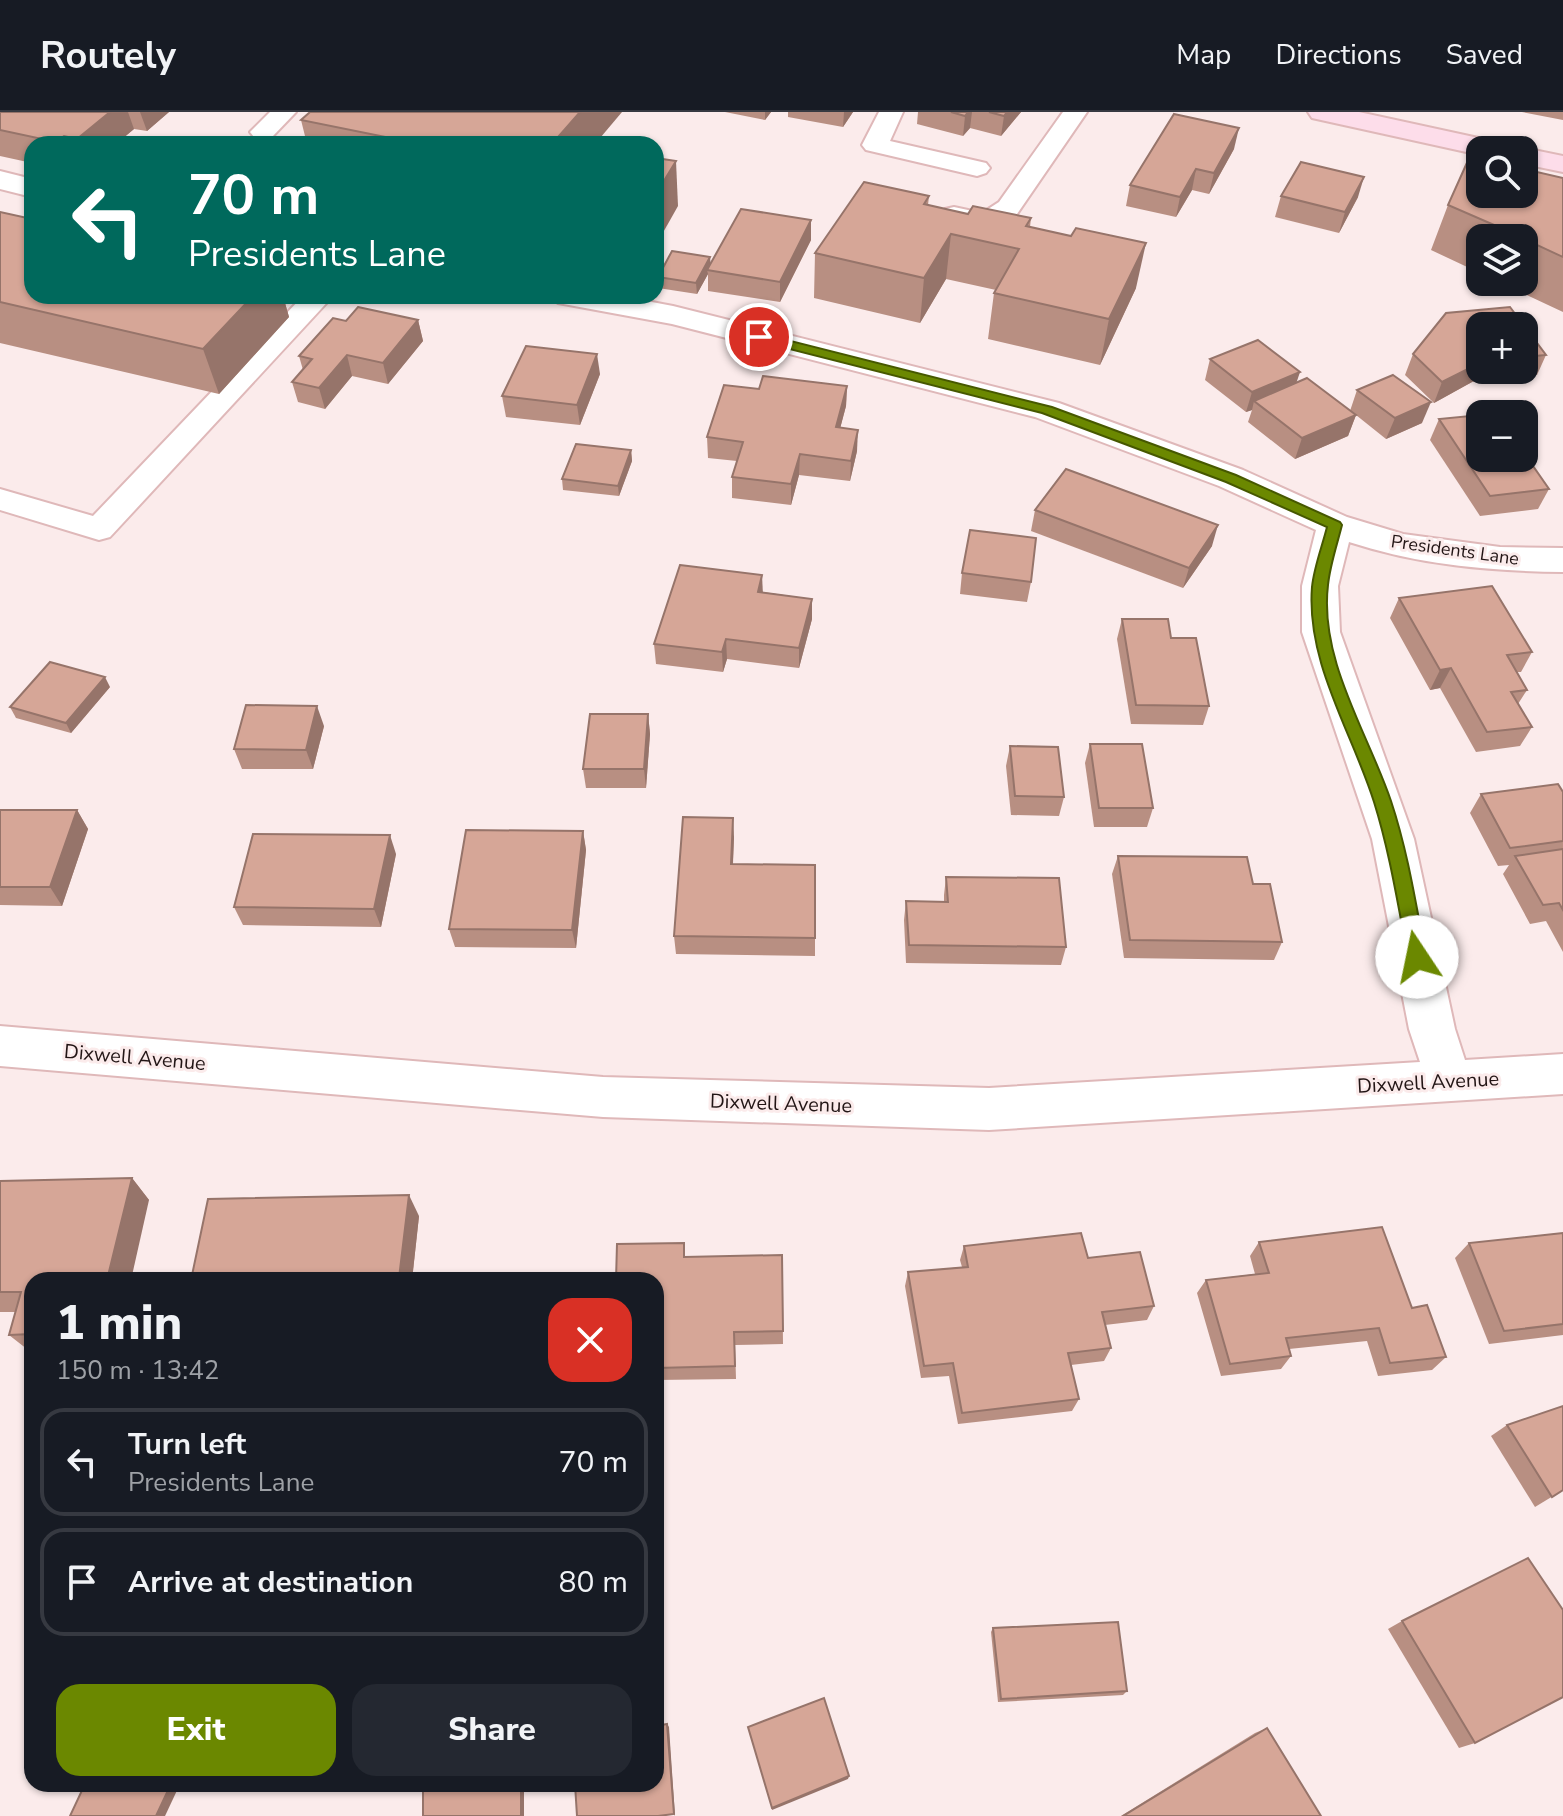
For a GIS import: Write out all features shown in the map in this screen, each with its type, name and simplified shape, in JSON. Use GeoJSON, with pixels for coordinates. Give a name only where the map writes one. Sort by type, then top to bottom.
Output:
{"type":"FeatureCollection","features":[{"type":"Feature","properties":{"kind":"main road"},"geometry":{"type":"LineString","coordinates":[[1324,112],[1466,143]]}},
{"type":"Feature","properties":{"kind":"main road"},"geometry":{"type":"LineString","coordinates":[[1538,159],[1563,164]]}},
{"type":"Feature","properties":{"kind":"street"},"geometry":{"type":"LineString","coordinates":[[0,180],[24,186]]}},
{"type":"Feature","properties":{"kind":"street","name":"Presidents Lane"},"geometry":{"type":"LineString","coordinates":[[613,304],[673,315],[1047,410],[1231,478],[1335,525],[1400,546],[1500,559],[1563,560]]}},
{"type":"Feature","properties":{"kind":"street"},"geometry":{"type":"LineString","coordinates":[[1335,525],[1320,586],[1321,632],[1329,662],[1382,800],[1393,839],[1432,1029],[1449,1081]]}},
{"type":"Feature","properties":{"kind":"street","name":"Dixwell Avenue"},"geometry":{"type":"LineString","coordinates":[[0,1046],[603,1097],[989,1109],[1563,1074]]}},
{"type":"Feature","properties":{"kind":"lane"},"geometry":{"type":"LineString","coordinates":[[263,132],[284,112]]}},
{"type":"Feature","properties":{"kind":"lane"},"geometry":{"type":"LineString","coordinates":[[891,112],[875,145],[977,168]]}},
{"type":"Feature","properties":{"kind":"lane"},"geometry":{"type":"LineString","coordinates":[[932,210],[986,222],[1008,208],[1075,112]]}},
{"type":"Feature","properties":{"kind":"lane"},"geometry":{"type":"LineString","coordinates":[[0,499],[99,529],[311,304]]}},
{"type":"Feature","properties":{"kind":"building"},"geometry":{"type":"Polygon","coordinates":[[[0,112],[110,112],[81,136],[28,136],[0,130],[0,112]]]}},
{"type":"Feature","properties":{"kind":"building"},"geometry":{"type":"Polygon","coordinates":[[[310,112],[580,112],[559,136],[380,136],[301,120],[310,112]]]}},
{"type":"Feature","properties":{"kind":"building"},"geometry":{"type":"Polygon","coordinates":[[[1174,114],[1239,128],[1214,173],[1196,169],[1180,197],[1130,185],[1174,114]]]}},
{"type":"Feature","properties":{"kind":"building"},"geometry":{"type":"Polygon","coordinates":[[[664,159],[676,161],[664,181],[664,159]]]}},
{"type":"Feature","properties":{"kind":"building"},"geometry":{"type":"Polygon","coordinates":[[[1301,162],[1364,177],[1345,212],[1281,196],[1301,162]]]}},
{"type":"Feature","properties":{"kind":"building"},"geometry":{"type":"Polygon","coordinates":[[[1466,165],[1466,208],[1538,208],[1538,172],[1563,178],[1563,257],[1538,245],[1538,224],[1492,224],[1448,205],[1466,165]]]}},
{"type":"Feature","properties":{"kind":"building"},"geometry":{"type":"Polygon","coordinates":[[[864,182],[929,196],[924,204],[968,214],[973,206],[1031,218],[1026,226],[1071,236],[1076,228],[1146,243],[1109,319],[994,293],[1019,249],[951,234],[924,278],[815,253],[864,182]]]}},
{"type":"Feature","properties":{"kind":"building"},"geometry":{"type":"Polygon","coordinates":[[[741,209],[811,220],[780,282],[707,270],[741,209]]]}},
{"type":"Feature","properties":{"kind":"building"},"geometry":{"type":"Polygon","coordinates":[[[0,212],[24,217],[24,304],[245,304],[203,349],[0,302],[0,212]]]}},
{"type":"Feature","properties":{"kind":"building"},"geometry":{"type":"Polygon","coordinates":[[[672,251],[710,257],[696,283],[664,278],[664,266],[672,251]]]}},
{"type":"Feature","properties":{"kind":"building"},"geometry":{"type":"Polygon","coordinates":[[[358,307],[418,320],[383,363],[347,355],[319,388],[292,382],[312,359],[299,356],[333,318],[346,321],[358,307]]]}},
{"type":"Feature","properties":{"kind":"building"},"geometry":{"type":"Polygon","coordinates":[[[1510,307],[1514,312],[1466,312],[1466,370],[1442,382],[1413,354],[1446,313],[1510,307]]]}},
{"type":"Feature","properties":{"kind":"building"},"geometry":{"type":"Polygon","coordinates":[[[1258,340],[1300,372],[1252,392],[1210,359],[1258,340]]]}},
{"type":"Feature","properties":{"kind":"building"},"geometry":{"type":"Polygon","coordinates":[[[1538,344],[1546,355],[1538,356],[1538,344]]]}},
{"type":"Feature","properties":{"kind":"building"},"geometry":{"type":"Polygon","coordinates":[[[526,346],[597,354],[577,405],[502,396],[526,346]]]}},
{"type":"Feature","properties":{"kind":"building"},"geometry":{"type":"Polygon","coordinates":[[[1393,375],[1431,402],[1395,418],[1357,390],[1393,375]]]}},
{"type":"Feature","properties":{"kind":"building"},"geometry":{"type":"Polygon","coordinates":[[[763,376],[847,386],[836,427],[858,430],[851,461],[800,454],[791,484],[732,477],[743,442],[707,437],[724,385],[759,389],[763,376]]]}},
{"type":"Feature","properties":{"kind":"building"},"geometry":{"type":"Polygon","coordinates":[[[1307,378],[1356,415],[1302,438],[1254,401],[1307,378]]]}},
{"type":"Feature","properties":{"kind":"building"},"geometry":{"type":"Polygon","coordinates":[[[1466,416],[1466,460],[1439,419],[1466,416]]]}},
{"type":"Feature","properties":{"kind":"building"},"geometry":{"type":"Polygon","coordinates":[[[576,444],[631,450],[618,486],[562,479],[576,444]]]}},
{"type":"Feature","properties":{"kind":"building"},"geometry":{"type":"Polygon","coordinates":[[[1066,469],[1218,525],[1189,568],[1035,510],[1066,469]]]}},
{"type":"Feature","properties":{"kind":"building"},"geometry":{"type":"Polygon","coordinates":[[[1474,472],[1537,472],[1549,489],[1490,496],[1474,472]]]}},
{"type":"Feature","properties":{"kind":"building"},"geometry":{"type":"Polygon","coordinates":[[[970,530],[1036,538],[1031,582],[962,573],[970,530]]]}},
{"type":"Feature","properties":{"kind":"building"},"geometry":{"type":"Polygon","coordinates":[[[680,565],[762,575],[758,592],[812,599],[799,648],[726,639],[722,652],[654,644],[680,565]]]}},
{"type":"Feature","properties":{"kind":"building"},"geometry":{"type":"Polygon","coordinates":[[[1492,586],[1532,652],[1507,655],[1527,690],[1511,692],[1532,727],[1487,732],[1451,668],[1440,670],[1399,598],[1492,586]]]}},
{"type":"Feature","properties":{"kind":"building"},"geometry":{"type":"Polygon","coordinates":[[[1122,619],[1168,619],[1171,638],[1196,638],[1209,706],[1136,705],[1122,619]]]}},
{"type":"Feature","properties":{"kind":"building"},"geometry":{"type":"Polygon","coordinates":[[[50,662],[105,677],[66,723],[10,707],[50,662]]]}},
{"type":"Feature","properties":{"kind":"building"},"geometry":{"type":"Polygon","coordinates":[[[246,705],[317,706],[306,750],[234,749],[246,705]]]}},
{"type":"Feature","properties":{"kind":"building"},"geometry":{"type":"Polygon","coordinates":[[[590,714],[648,714],[644,769],[583,769],[590,714]]]}},
{"type":"Feature","properties":{"kind":"building"},"geometry":{"type":"Polygon","coordinates":[[[1090,744],[1142,744],[1153,808],[1099,808],[1090,744]]]}},
{"type":"Feature","properties":{"kind":"building"},"geometry":{"type":"Polygon","coordinates":[[[1010,746],[1058,747],[1064,797],[1015,796],[1010,746]]]}},
{"type":"Feature","properties":{"kind":"building"},"geometry":{"type":"Polygon","coordinates":[[[1558,784],[1563,792],[1563,841],[1510,848],[1481,794],[1558,784]]]}},
{"type":"Feature","properties":{"kind":"building"},"geometry":{"type":"Polygon","coordinates":[[[0,810],[77,810],[50,887],[0,887],[0,810]]]}},
{"type":"Feature","properties":{"kind":"building"},"geometry":{"type":"Polygon","coordinates":[[[683,817],[733,818],[731,864],[815,865],[815,938],[674,936],[683,817]]]}},
{"type":"Feature","properties":{"kind":"building"},"geometry":{"type":"Polygon","coordinates":[[[466,830],[583,831],[572,930],[449,929],[466,830]]]}},
{"type":"Feature","properties":{"kind":"building"},"geometry":{"type":"Polygon","coordinates":[[[253,834],[390,835],[374,909],[234,907],[253,834]]]}},
{"type":"Feature","properties":{"kind":"building"},"geometry":{"type":"Polygon","coordinates":[[[1563,849],[1563,910],[1559,903],[1543,905],[1515,856],[1563,849]]]}},
{"type":"Feature","properties":{"kind":"building"},"geometry":{"type":"Polygon","coordinates":[[[1118,856],[1247,857],[1253,884],[1270,884],[1282,942],[1130,940],[1118,856]]]}},
{"type":"Feature","properties":{"kind":"building"},"geometry":{"type":"Polygon","coordinates":[[[946,877],[1059,878],[1066,947],[909,945],[906,901],[948,902],[946,877]]]}},
{"type":"Feature","properties":{"kind":"building"},"geometry":{"type":"Polygon","coordinates":[[[132,1178],[109,1272],[24,1272],[24,1334],[9,1335],[21,1292],[0,1292],[0,1181],[132,1178]]]}},
{"type":"Feature","properties":{"kind":"building"},"geometry":{"type":"Polygon","coordinates":[[[409,1195],[400,1272],[193,1272],[208,1199],[409,1195]]]}},
{"type":"Feature","properties":{"kind":"building"},"geometry":{"type":"Polygon","coordinates":[[[1382,1227],[1412,1308],[1427,1305],[1446,1357],[1390,1363],[1379,1328],[1286,1338],[1291,1356],[1230,1364],[1206,1280],[1269,1273],[1259,1242],[1382,1227]]]}},
{"type":"Feature","properties":{"kind":"building"},"geometry":{"type":"Polygon","coordinates":[[[1081,1233],[1088,1258],[1140,1252],[1154,1306],[1102,1312],[1111,1348],[1068,1353],[1079,1399],[962,1413],[953,1363],[924,1366],[908,1272],[968,1267],[964,1246],[1081,1233]]]}},
{"type":"Feature","properties":{"kind":"building"},"geometry":{"type":"Polygon","coordinates":[[[1563,1233],[1563,1324],[1504,1331],[1469,1243],[1563,1233]]]}},
{"type":"Feature","properties":{"kind":"building"},"geometry":{"type":"Polygon","coordinates":[[[684,1243],[684,1257],[782,1255],[783,1331],[734,1332],[735,1366],[664,1368],[664,1272],[616,1272],[617,1244],[684,1243]]]}},
{"type":"Feature","properties":{"kind":"building"},"geometry":{"type":"Polygon","coordinates":[[[1563,1406],[1563,1490],[1552,1497],[1507,1425],[1563,1406]]]}},
{"type":"Feature","properties":{"kind":"building"},"geometry":{"type":"Polygon","coordinates":[[[1528,1558],[1563,1610],[1563,1697],[1475,1743],[1402,1621],[1528,1558]]]}},
{"type":"Feature","properties":{"kind":"building"},"geometry":{"type":"Polygon","coordinates":[[[1118,1622],[1127,1691],[1001,1699],[993,1628],[1118,1622]]]}},
{"type":"Feature","properties":{"kind":"building"},"geometry":{"type":"Polygon","coordinates":[[[824,1698],[849,1776],[772,1808],[748,1727],[824,1698]]]}},
{"type":"Feature","properties":{"kind":"building"},"geometry":{"type":"Polygon","coordinates":[[[667,1724],[674,1814],[577,1816],[576,1792],[664,1792],[664,1725],[667,1724]]]}},
{"type":"Feature","properties":{"kind":"building"},"geometry":{"type":"Polygon","coordinates":[[[1267,1728],[1321,1816],[1123,1816],[1267,1728]]]}},
{"type":"Feature","properties":{"kind":"building"},"geometry":{"type":"Polygon","coordinates":[[[81,1792],[167,1792],[156,1816],[70,1816],[81,1792]]]}},
{"type":"Feature","properties":{"kind":"building"},"geometry":{"type":"Polygon","coordinates":[[[423,1792],[521,1792],[521,1816],[423,1816],[423,1792]]]}},
{"type":"Feature","properties":{"kind":"route"},"geometry":{"type":"LineString","coordinates":[[759,337],[1047,410],[1231,478],[1335,525],[1320,586],[1321,632],[1329,662],[1382,800],[1417,957]]}}]}
